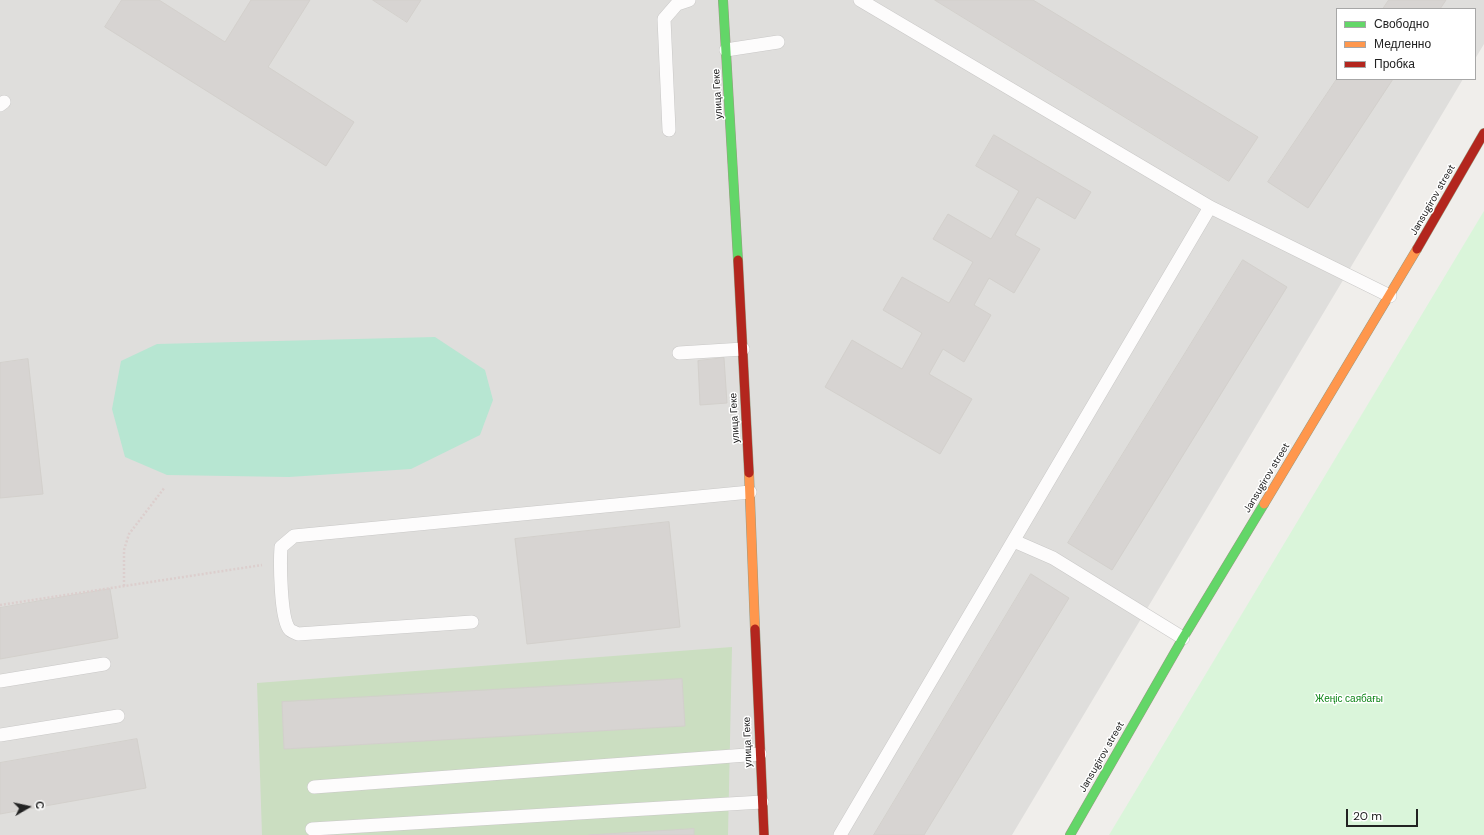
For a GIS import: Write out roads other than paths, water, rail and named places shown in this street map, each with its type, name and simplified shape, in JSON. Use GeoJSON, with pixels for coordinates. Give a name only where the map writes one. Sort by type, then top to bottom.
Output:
{"type":"FeatureCollection","features":[{"type":"Feature","properties":{"kind":"street","name":"улица Геке"},"geometry":{"type":"LineString","coordinates":[[723,0],[743,349],[764,835]]}},
{"type":"Feature","properties":{"kind":"street","name":"Jansugirov street"},"geometry":{"type":"LineString","coordinates":[[1070,835],[1183,638],[1390,296],[1484,133]]}},
{"type":"Feature","properties":{"kind":"lane"},"geometry":{"type":"LineString","coordinates":[[669,130],[664,18],[677,4],[689,0]]}},
{"type":"Feature","properties":{"kind":"lane"},"geometry":{"type":"LineString","coordinates":[[860,0],[1210,207],[1390,296]]}},
{"type":"Feature","properties":{"kind":"lane"},"geometry":{"type":"LineString","coordinates":[[726,50],[778,42]]}},
{"type":"Feature","properties":{"kind":"lane"},"geometry":{"type":"LineString","coordinates":[[840,835],[1210,207]]}},
{"type":"Feature","properties":{"kind":"lane"},"geometry":{"type":"LineString","coordinates":[[679,352],[743,349]]}},
{"type":"Feature","properties":{"kind":"lane"},"geometry":{"type":"LineString","coordinates":[[472,622],[298,634],[290,630],[284,619],[280,562],[281,547],[294,536],[750,492]]}},
{"type":"Feature","properties":{"kind":"lane"},"geometry":{"type":"LineString","coordinates":[[1014,541],[1053,558],[1183,638]]}},
{"type":"Feature","properties":{"kind":"lane"},"geometry":{"type":"LineString","coordinates":[[0,681],[104,664]]}},
{"type":"Feature","properties":{"kind":"lane"},"geometry":{"type":"LineString","coordinates":[[0,736],[118,716]]}},
{"type":"Feature","properties":{"kind":"lane"},"geometry":{"type":"LineString","coordinates":[[314,787],[760,754]]}},
{"type":"Feature","properties":{"kind":"lane"},"geometry":{"type":"LineString","coordinates":[[312,830],[762,802]]}},
{"type":"Feature","properties":{"kind":"park label","name":"Жеңіс саябағы"},"geometry":{"type":"Point","coordinates":[1349,699]}}]}
